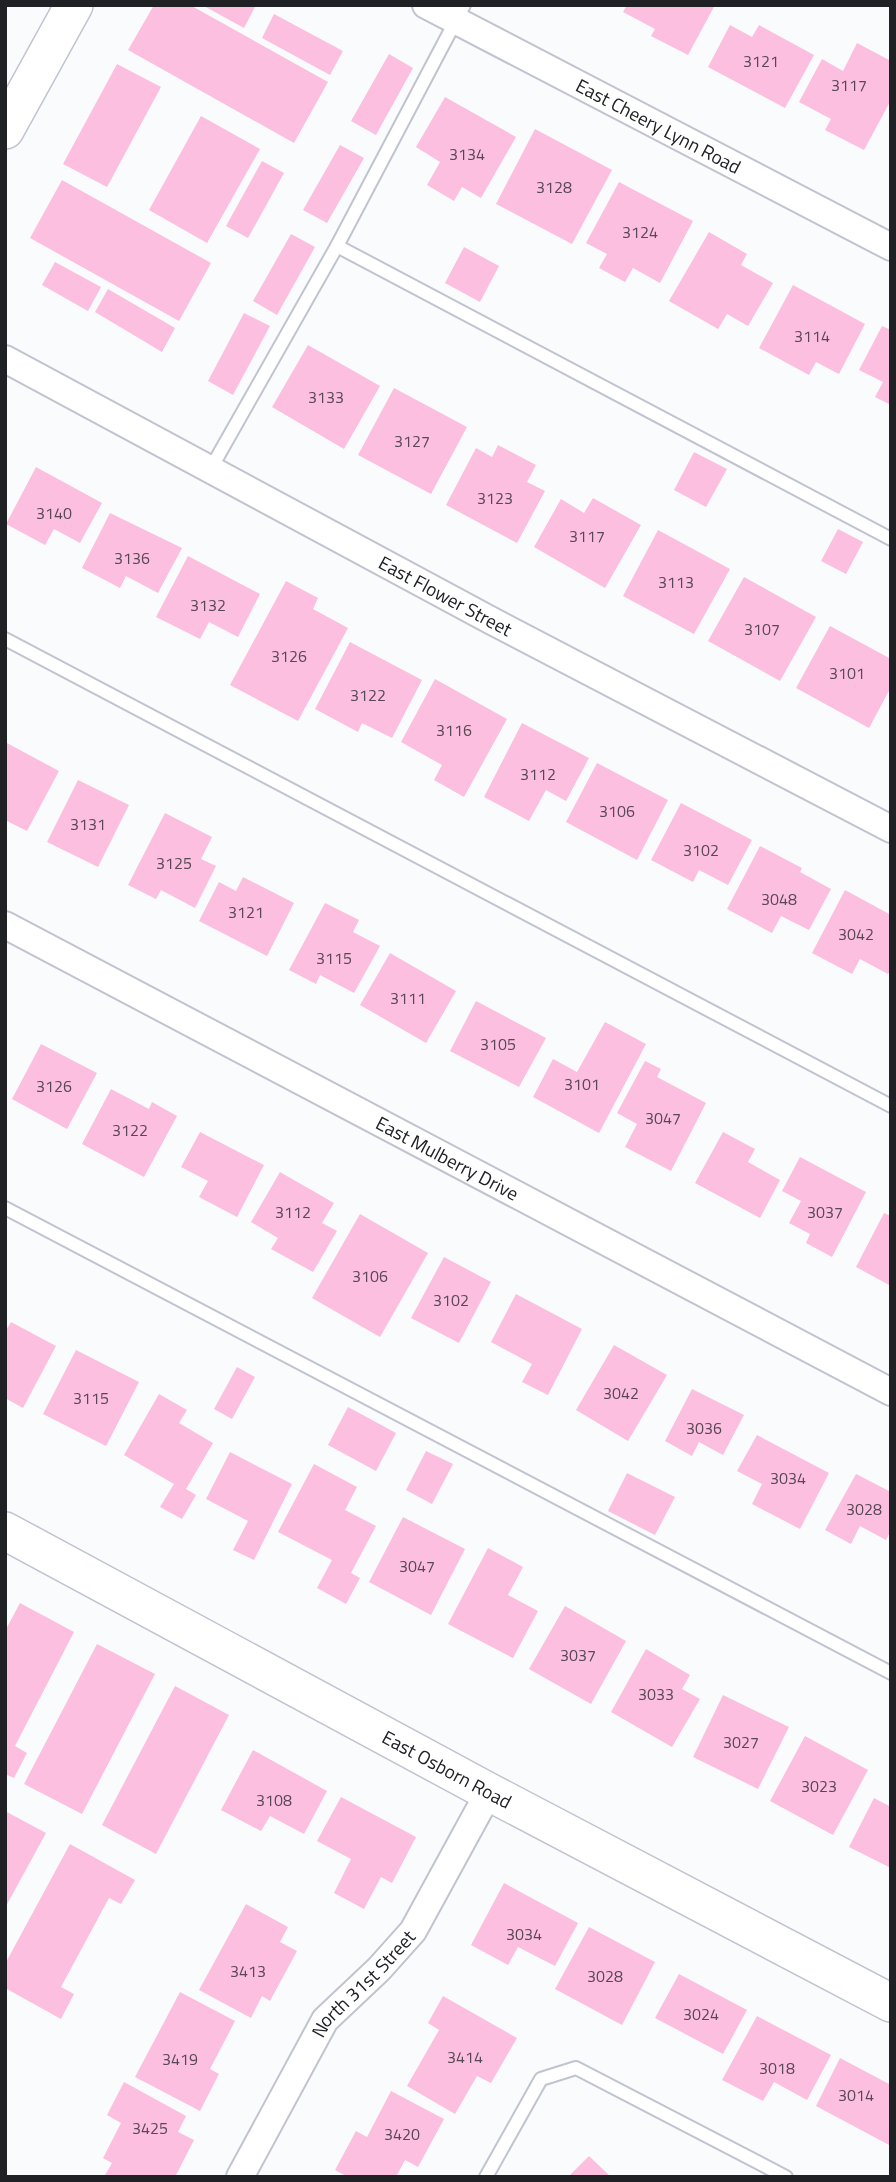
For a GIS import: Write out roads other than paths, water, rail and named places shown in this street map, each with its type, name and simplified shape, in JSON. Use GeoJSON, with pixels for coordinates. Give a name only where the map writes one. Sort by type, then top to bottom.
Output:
{"type":"FeatureCollection","features":[{"type":"Feature","properties":{"kind":"main road"},"geometry":{"type":"LineString","coordinates":[[5,131],[74,5]]}},
{"type":"Feature","properties":{"kind":"main road","name":"East Osborn Road"},"geometry":{"type":"LineString","coordinates":[[5,1531],[489,1792],[891,2003]]}},
{"type":"Feature","properties":{"kind":"street","name":"East Cheery Lynn Road"},"geometry":{"type":"LineString","coordinates":[[426,5],[460,13],[891,247]]}},
{"type":"Feature","properties":{"kind":"street","name":"East Flower Street"},"geometry":{"type":"LineString","coordinates":[[5,359],[492,621],[891,829]]}},
{"type":"Feature","properties":{"kind":"street","name":"East Mulberry Drive"},"geometry":{"type":"LineString","coordinates":[[5,925],[891,1392]]}},
{"type":"Feature","properties":{"kind":"street","name":"North 31st Street"},"geometry":{"type":"LineString","coordinates":[[240,2177],[325,2020],[379,1969],[413,1931],[489,1792]]}},
{"type":"Feature","properties":{"kind":"lane"},"geometry":{"type":"LineString","coordinates":[[210,470],[337,246],[460,13]]}},
{"type":"Feature","properties":{"kind":"lane"},"geometry":{"type":"LineString","coordinates":[[337,246],[891,539]]}},
{"type":"Feature","properties":{"kind":"lane"},"geometry":{"type":"LineString","coordinates":[[5,639],[891,1106]]}},
{"type":"Feature","properties":{"kind":"lane"},"geometry":{"type":"LineString","coordinates":[[5,1208],[891,1674]]}},
{"type":"Feature","properties":{"kind":"lane"},"geometry":{"type":"LineString","coordinates":[[486,2177],[541,2078],[576,2068],[786,2177]]}}]}
